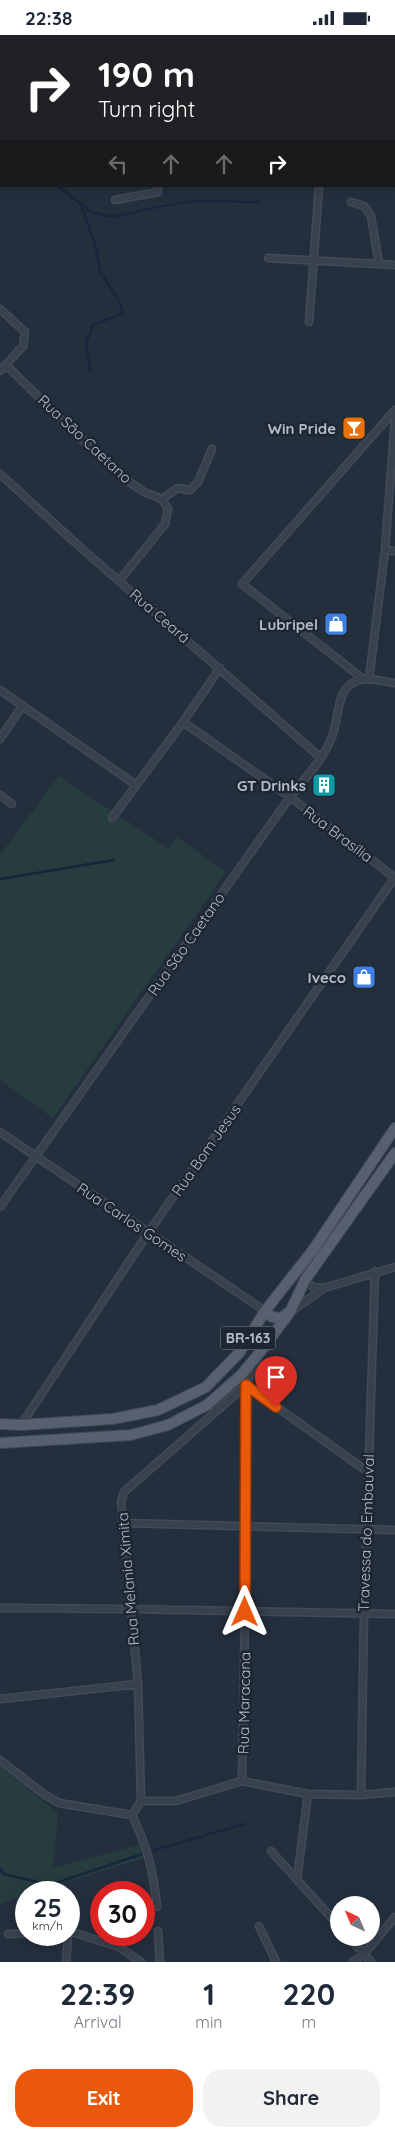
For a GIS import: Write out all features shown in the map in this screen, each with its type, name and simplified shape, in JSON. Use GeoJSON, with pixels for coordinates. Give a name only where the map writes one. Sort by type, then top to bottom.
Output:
{"type":"FeatureCollection","features":[{"type":"Feature","properties":{"kind":"main road","name":"BR-163"},"geometry":{"type":"LineString","coordinates":[[0,1424],[21,1425],[112,1419],[158,1410],[206,1387],[239,1353],[265,1311],[313,1250],[395,1128]]}},
{"type":"Feature","properties":{"kind":"main road","name":"BR-163"},"geometry":{"type":"LineString","coordinates":[[4,1443],[131,1435],[168,1425],[207,1405],[241,1375],[258,1355],[290,1312],[306,1280],[395,1153]]}},
{"type":"Feature","properties":{"kind":"main road"},"geometry":{"type":"LineString","coordinates":[[265,1311],[272,1317],[281,1318],[290,1312]]}},
{"type":"Feature","properties":{"kind":"main road"},"geometry":{"type":"LineString","coordinates":[[4,1443],[17,1436],[21,1425]]}},
{"type":"Feature","properties":{"kind":"street"},"geometry":{"type":"LineString","coordinates":[[114,201],[158,192],[157,187]]}},
{"type":"Feature","properties":{"kind":"street"},"geometry":{"type":"LineString","coordinates":[[309,322],[319,187]]}},
{"type":"Feature","properties":{"kind":"street"},"geometry":{"type":"LineString","coordinates":[[351,201],[364,207],[371,216],[379,264]]}},
{"type":"Feature","properties":{"kind":"street"},"geometry":{"type":"LineString","coordinates":[[268,258],[395,265]]}},
{"type":"Feature","properties":{"kind":"street"},"geometry":{"type":"LineString","coordinates":[[0,309],[25,332],[23,346],[0,371]]}},
{"type":"Feature","properties":{"kind":"street","name":"Rua São Caetano"},"geometry":{"type":"LineString","coordinates":[[6,365],[98,455],[144,492],[162,499]]}},
{"type":"Feature","properties":{"kind":"street"},"geometry":{"type":"LineString","coordinates":[[395,410],[383,421],[242,584],[362,678],[395,683]]}},
{"type":"Feature","properties":{"kind":"street"},"geometry":{"type":"LineString","coordinates":[[370,679],[385,550],[395,419]]}},
{"type":"Feature","properties":{"kind":"street"},"geometry":{"type":"LineString","coordinates":[[119,581],[165,524],[168,509],[162,499],[178,488],[190,490],[198,482],[212,449]]}},
{"type":"Feature","properties":{"kind":"street","name":"Rua Ceará"},"geometry":{"type":"LineString","coordinates":[[0,474],[321,758]]}},
{"type":"Feature","properties":{"kind":"street"},"geometry":{"type":"LineString","coordinates":[[385,550],[395,551]]}},
{"type":"Feature","properties":{"kind":"street"},"geometry":{"type":"LineString","coordinates":[[112,818],[183,722],[220,668]]}},
{"type":"Feature","properties":{"kind":"street","name":"Rua São Caetano"},"geometry":{"type":"LineString","coordinates":[[0,1207],[290,797],[321,758],[333,735],[344,692],[350,685],[362,678]]}},
{"type":"Feature","properties":{"kind":"street"},"geometry":{"type":"LineString","coordinates":[[0,690],[136,785]]}},
{"type":"Feature","properties":{"kind":"street"},"geometry":{"type":"LineString","coordinates":[[0,739],[23,705]]}},
{"type":"Feature","properties":{"kind":"street","name":"Rua Brasília"},"geometry":{"type":"LineString","coordinates":[[183,722],[290,797],[395,877]]}},
{"type":"Feature","properties":{"kind":"street"},"geometry":{"type":"LineString","coordinates":[[0,795],[12,804]]}},
{"type":"Feature","properties":{"kind":"street","name":"Rua Bom Jesus"},"geometry":{"type":"LineString","coordinates":[[21,1425],[148,1233],[395,877]]}},
{"type":"Feature","properties":{"kind":"street","name":"Rua Carlos Gomes"},"geometry":{"type":"LineString","coordinates":[[0,1132],[265,1311]]}},
{"type":"Feature","properties":{"kind":"street"},"geometry":{"type":"LineString","coordinates":[[290,1312],[324,1288],[375,1271],[395,1267]]}},
{"type":"Feature","properties":{"kind":"street","name":"Travessa do Embauval"},"geometry":{"type":"LineString","coordinates":[[361,1795],[364,1613],[375,1271]]}},
{"type":"Feature","properties":{"kind":"street"},"geometry":{"type":"LineString","coordinates":[[306,1280],[313,1287],[324,1288]]}},
{"type":"Feature","properties":{"kind":"street","name":"Rua Melania Ximita"},"geometry":{"type":"LineString","coordinates":[[141,1801],[138,1684],[121,1502],[124,1492],[246,1385],[257,1363],[258,1355]]}},
{"type":"Feature","properties":{"kind":"street"},"geometry":{"type":"LineString","coordinates":[[246,1385],[368,1472]]}},
{"type":"Feature","properties":{"kind":"street","name":"Rua Maracana"},"geometry":{"type":"LineString","coordinates":[[242,1781],[246,1385]]}},
{"type":"Feature","properties":{"kind":"street"},"geometry":{"type":"LineString","coordinates":[[122,1523],[395,1530]]}},
{"type":"Feature","properties":{"kind":"street"},"geometry":{"type":"LineString","coordinates":[[0,1608],[131,1608],[395,1614]]}},
{"type":"Feature","properties":{"kind":"street"},"geometry":{"type":"LineString","coordinates":[[0,1699],[138,1684]]}},
{"type":"Feature","properties":{"kind":"street"},"geometry":{"type":"LineString","coordinates":[[0,1760],[59,1803],[132,1815]]}},
{"type":"Feature","properties":{"kind":"street"},"geometry":{"type":"LineString","coordinates":[[132,1815],[141,1801],[176,1801],[242,1781],[308,1794],[361,1795],[395,1792]]}},
{"type":"Feature","properties":{"kind":"street"},"geometry":{"type":"LineString","coordinates":[[298,1879],[308,1794]]}},
{"type":"Feature","properties":{"kind":"street"},"geometry":{"type":"LineString","coordinates":[[132,1815],[149,1853],[157,1907]]}},
{"type":"Feature","properties":{"kind":"street"},"geometry":{"type":"LineString","coordinates":[[271,1851],[330,1916]]}},
{"type":"Feature","properties":{"kind":"street"},"geometry":{"type":"LineString","coordinates":[[353,1962],[364,1954],[395,1917]]}},
{"type":"Feature","properties":{"kind":"street"},"geometry":{"type":"LineString","coordinates":[[259,1925],[276,1962]]}},
{"type":"Feature","properties":{"kind":"street"},"geometry":{"type":"LineString","coordinates":[[158,1931],[160,1962]]}},
{"type":"Feature","properties":{"kind":"street"},"geometry":{"type":"LineString","coordinates":[[8,1934],[15,1934]]}},
{"type":"Feature","properties":{"kind":"street"},"geometry":{"type":"LineString","coordinates":[[80,1935],[119,1947],[141,1962]]}},
{"type":"Feature","properties":{"kind":"street"},"geometry":{"type":"LineString","coordinates":[[66,1962],[67,1946]]}},
{"type":"Feature","properties":{"kind":"street"},"geometry":{"type":"LineString","coordinates":[[357,1946],[371,1962]]}},
{"type":"Feature","properties":{"kind":"green space"},"geometry":{"type":"Polygon","coordinates":[[[59,776],[168,848],[177,837],[226,872],[53,1118],[0,1080],[0,855],[59,776]]]}},
{"type":"Feature","properties":{"kind":"green space"},"geometry":{"type":"Polygon","coordinates":[[[0,1766],[58,1813],[53,1868],[139,1845],[144,1858],[71,1881],[15,1881],[15,1899],[0,1904],[0,1766]]]}},
{"type":"Feature","properties":{"kind":"waterway"},"geometry":{"type":"LineString","coordinates":[[59,187],[91,212],[113,217],[157,207],[197,201],[259,202]]}},
{"type":"Feature","properties":{"kind":"waterway"},"geometry":{"type":"LineString","coordinates":[[81,205],[95,244],[100,271],[120,303],[123,313],[93,325],[86,344],[90,372]]}},
{"type":"Feature","properties":{"kind":"waterway"},"geometry":{"type":"LineString","coordinates":[[0,879],[114,860]]}},
{"type":"Feature","properties":{"kind":"waterway"},"geometry":{"type":"LineString","coordinates":[[154,1850],[244,1824]]}},
{"type":"Feature","properties":{"kind":"waterway"},"geometry":{"type":"LineString","coordinates":[[0,1869],[4,1874],[50,1885],[142,1854]]}},
{"type":"Feature","properties":{"kind":"place","name":"Win Pride"},"geometry":{"type":"Point","coordinates":[354,428]}},
{"type":"Feature","properties":{"kind":"place","name":"Lubripel"},"geometry":{"type":"Point","coordinates":[336,624]}},
{"type":"Feature","properties":{"kind":"place","name":"GT Drinks"},"geometry":{"type":"Point","coordinates":[324,785]}},
{"type":"Feature","properties":{"kind":"place","name":"Iveco"},"geometry":{"type":"Point","coordinates":[364,977]}},
{"type":"Feature","properties":{"kind":"route"},"geometry":{"type":"LineString","coordinates":[[245,1612],[246,1385],[276,1407]]}}]}
